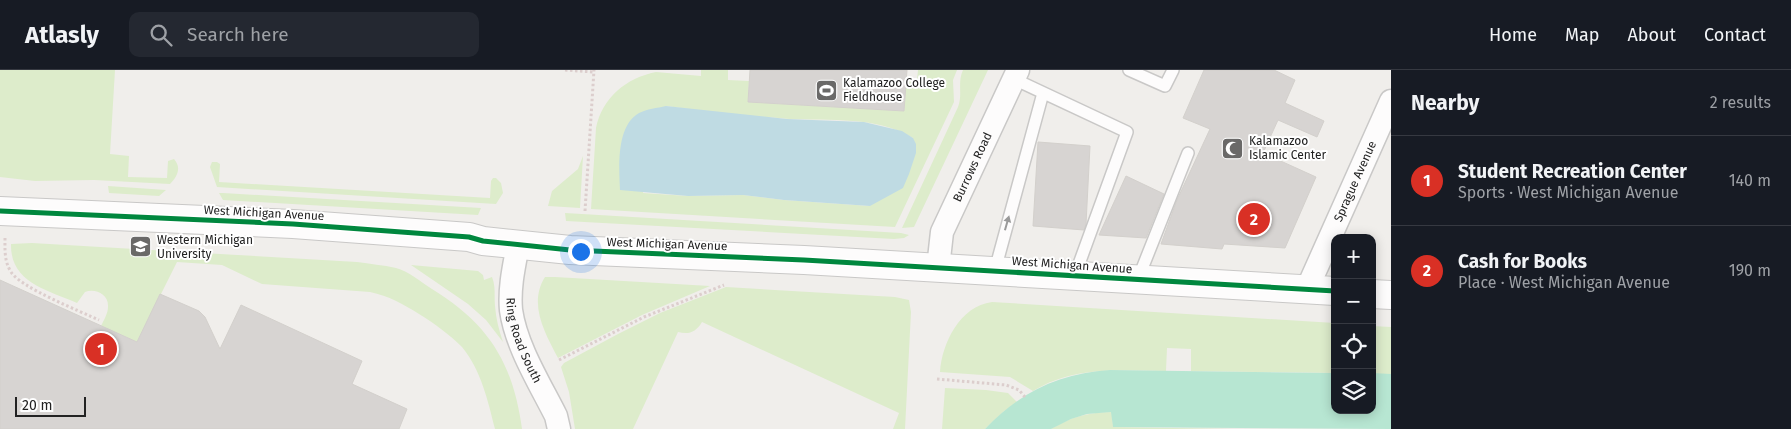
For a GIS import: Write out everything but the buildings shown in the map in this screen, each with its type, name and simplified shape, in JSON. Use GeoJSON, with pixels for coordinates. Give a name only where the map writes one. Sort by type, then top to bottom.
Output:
{"type":"FeatureCollection","features":[{"type":"Feature","properties":{"kind":"street","name":"Burrows Road"},"geometry":{"type":"LineString","coordinates":[[938,268],[942,232],[1016,74]]}},
{"type":"Feature","properties":{"kind":"street","name":"Sprague Avenue"},"geometry":{"type":"LineString","coordinates":[[1306,289],[1391,101]]}},
{"type":"Feature","properties":{"kind":"street","name":"West Michigan Avenue"},"geometry":{"type":"LineString","coordinates":[[0,211],[293,224],[469,238],[570,250],[995,270],[1331,291]]}},
{"type":"Feature","properties":{"kind":"street","name":"Ring Road South"},"geometry":{"type":"LineString","coordinates":[[518,245],[511,294],[517,335],[556,416],[559,429]]}},
{"type":"Feature","properties":{"kind":"street"},"geometry":{"type":"LineString","coordinates":[[1376,294],[1391,295]]}},
{"type":"Feature","properties":{"kind":"lane"},"geometry":{"type":"LineString","coordinates":[[1129,70],[1165,86],[1173,70]]}},
{"type":"Feature","properties":{"kind":"lane"},"geometry":{"type":"LineString","coordinates":[[1016,74],[1043,94],[1127,132],[1075,275]]}},
{"type":"Feature","properties":{"kind":"lane"},"geometry":{"type":"LineString","coordinates":[[995,270],[1043,94]]}},
{"type":"Feature","properties":{"kind":"lane"},"geometry":{"type":"LineString","coordinates":[[1138,279],[1188,153]]}},
{"type":"Feature","properties":{"kind":"path"},"geometry":{"type":"LineString","coordinates":[[566,70],[594,71],[585,211]]}},
{"type":"Feature","properties":{"kind":"path"},"geometry":{"type":"LineString","coordinates":[[6,238],[5,258],[11,273],[34,290],[99,320]]}},
{"type":"Feature","properties":{"kind":"path"},"geometry":{"type":"LineString","coordinates":[[559,360],[644,317],[724,285]]}},
{"type":"Feature","properties":{"kind":"path"},"geometry":{"type":"LineString","coordinates":[[937,379],[1006,385],[1019,390],[1025,397]]}},
{"type":"Feature","properties":{"kind":"green space"},"geometry":{"type":"Polygon","coordinates":[[[0,70],[115,70],[110,154],[129,156],[128,177],[167,178],[168,161],[174,159],[178,166],[175,178],[170,184],[94,180],[35,181],[0,177],[0,70]]]}},
{"type":"Feature","properties":{"kind":"green space"},"geometry":{"type":"Polygon","coordinates":[[[701,70],[728,70],[728,80],[749,81],[748,102],[904,111],[906,80],[917,80],[918,70],[957,70],[953,80],[954,102],[895,227],[591,209],[596,128],[599,117],[610,99],[625,84],[656,72],[701,76],[701,70]],[[666,106],[643,193],[688,196],[743,195],[870,206],[913,138],[899,131],[869,123],[774,118],[666,106]]]}},
{"type":"Feature","properties":{"kind":"green space"},"geometry":{"type":"Polygon","coordinates":[[[963,70],[988,70],[914,227],[902,228],[958,107],[960,79],[963,70]]]}},
{"type":"Feature","properties":{"kind":"green space"},"geometry":{"type":"Polygon","coordinates":[[[583,156],[580,208],[548,206],[552,191],[578,169],[583,156]]]}},
{"type":"Feature","properties":{"kind":"green space"},"geometry":{"type":"Polygon","coordinates":[[[212,162],[220,164],[219,182],[490,198],[491,181],[493,178],[496,178],[501,183],[503,193],[496,204],[217,187],[210,167],[212,162]]]}},
{"type":"Feature","properties":{"kind":"green space"},"geometry":{"type":"Polygon","coordinates":[[[108,186],[166,190],[159,196],[109,193],[108,186]]]}},
{"type":"Feature","properties":{"kind":"green space"},"geometry":{"type":"Polygon","coordinates":[[[219,193],[481,208],[478,215],[223,200],[219,193]]]}},
{"type":"Feature","properties":{"kind":"green space"},"geometry":{"type":"Polygon","coordinates":[[[565,213],[909,235],[904,238],[894,239],[566,221],[565,213]]]}},
{"type":"Feature","properties":{"kind":"green space"},"geometry":{"type":"Polygon","coordinates":[[[32,243],[357,262],[401,269],[452,302],[483,331],[505,365],[518,405],[522,429],[495,429],[479,376],[462,347],[436,325],[401,304],[383,296],[370,292],[262,284],[222,265],[177,262],[137,342],[101,326],[107,314],[108,302],[101,293],[85,292],[77,303],[43,289],[24,276],[17,268],[12,257],[11,244],[32,243]]]}},
{"type":"Feature","properties":{"kind":"green space"},"geometry":{"type":"Polygon","coordinates":[[[411,265],[478,271],[483,275],[484,280],[492,277],[496,315],[503,342],[486,320],[468,304],[411,265]]]}},
{"type":"Feature","properties":{"kind":"green space"},"geometry":{"type":"Polygon","coordinates":[[[545,277],[710,286],[642,315],[558,358],[544,329],[538,308],[540,287],[545,277]]]}},
{"type":"Feature","properties":{"kind":"green space"},"geometry":{"type":"Polygon","coordinates":[[[726,287],[895,297],[909,300],[911,312],[905,429],[893,429],[899,413],[702,322],[692,332],[678,332],[633,429],[575,429],[569,392],[561,367],[564,363],[660,313],[726,287]]]}},
{"type":"Feature","properties":{"kind":"green space"},"geometry":{"type":"Polygon","coordinates":[[[992,302],[1331,323],[1331,373],[1191,371],[1191,349],[1167,348],[1166,371],[1114,370],[1081,373],[1048,383],[1033,391],[1010,377],[940,372],[944,349],[955,328],[962,318],[981,305],[992,302]]]}},
{"type":"Feature","properties":{"kind":"green space"},"geometry":{"type":"Polygon","coordinates":[[[1376,326],[1391,327],[1391,374],[1376,374],[1376,326]]]}},
{"type":"Feature","properties":{"kind":"green space"},"geometry":{"type":"Polygon","coordinates":[[[1110,370],[1331,373],[1331,414],[1376,414],[1376,373],[1391,374],[1391,429],[1113,427],[1111,412],[1087,414],[1071,419],[1051,429],[985,429],[1012,405],[1042,387],[1074,375],[1110,370]]]}},
{"type":"Feature","properties":{"kind":"green space"},"geometry":{"type":"Polygon","coordinates":[[[945,388],[1008,393],[1017,402],[985,429],[942,429],[945,388]]]}},
{"type":"Feature","properties":{"kind":"green space"},"geometry":{"type":"Polygon","coordinates":[[[1112,412],[1113,427],[1232,429],[1051,429],[1065,421],[1080,416],[1112,412]]]}},
{"type":"Feature","properties":{"kind":"water"},"geometry":{"type":"Polygon","coordinates":[[[666,106],[787,119],[864,122],[902,131],[913,138],[916,144],[916,153],[903,188],[870,206],[743,195],[688,196],[620,190],[620,148],[626,127],[639,113],[666,106]]]}},
{"type":"Feature","properties":{"kind":"cycle path"},"geometry":{"type":"LineString","coordinates":[[0,211],[293,224],[469,237],[483,241],[570,250],[804,260],[1331,291]]}},
{"type":"Feature","properties":{"kind":"place","name":"Kalamazoo College Fieldhouse"},"geometry":{"type":"Point","coordinates":[827,90]}},
{"type":"Feature","properties":{"kind":"place","name":"Kalamazoo Islamic Center"},"geometry":{"type":"Point","coordinates":[1233,148]}},
{"type":"Feature","properties":{"kind":"place","name":"Cash for Books"},"geometry":{"type":"Point","coordinates":[1254,219]}},
{"type":"Feature","properties":{"kind":"place","name":"Western Michigan University"},"geometry":{"type":"Point","coordinates":[141,247]}},
{"type":"Feature","properties":{"kind":"place","name":"Student Recreation Center"},"geometry":{"type":"Point","coordinates":[101,349]}}]}
